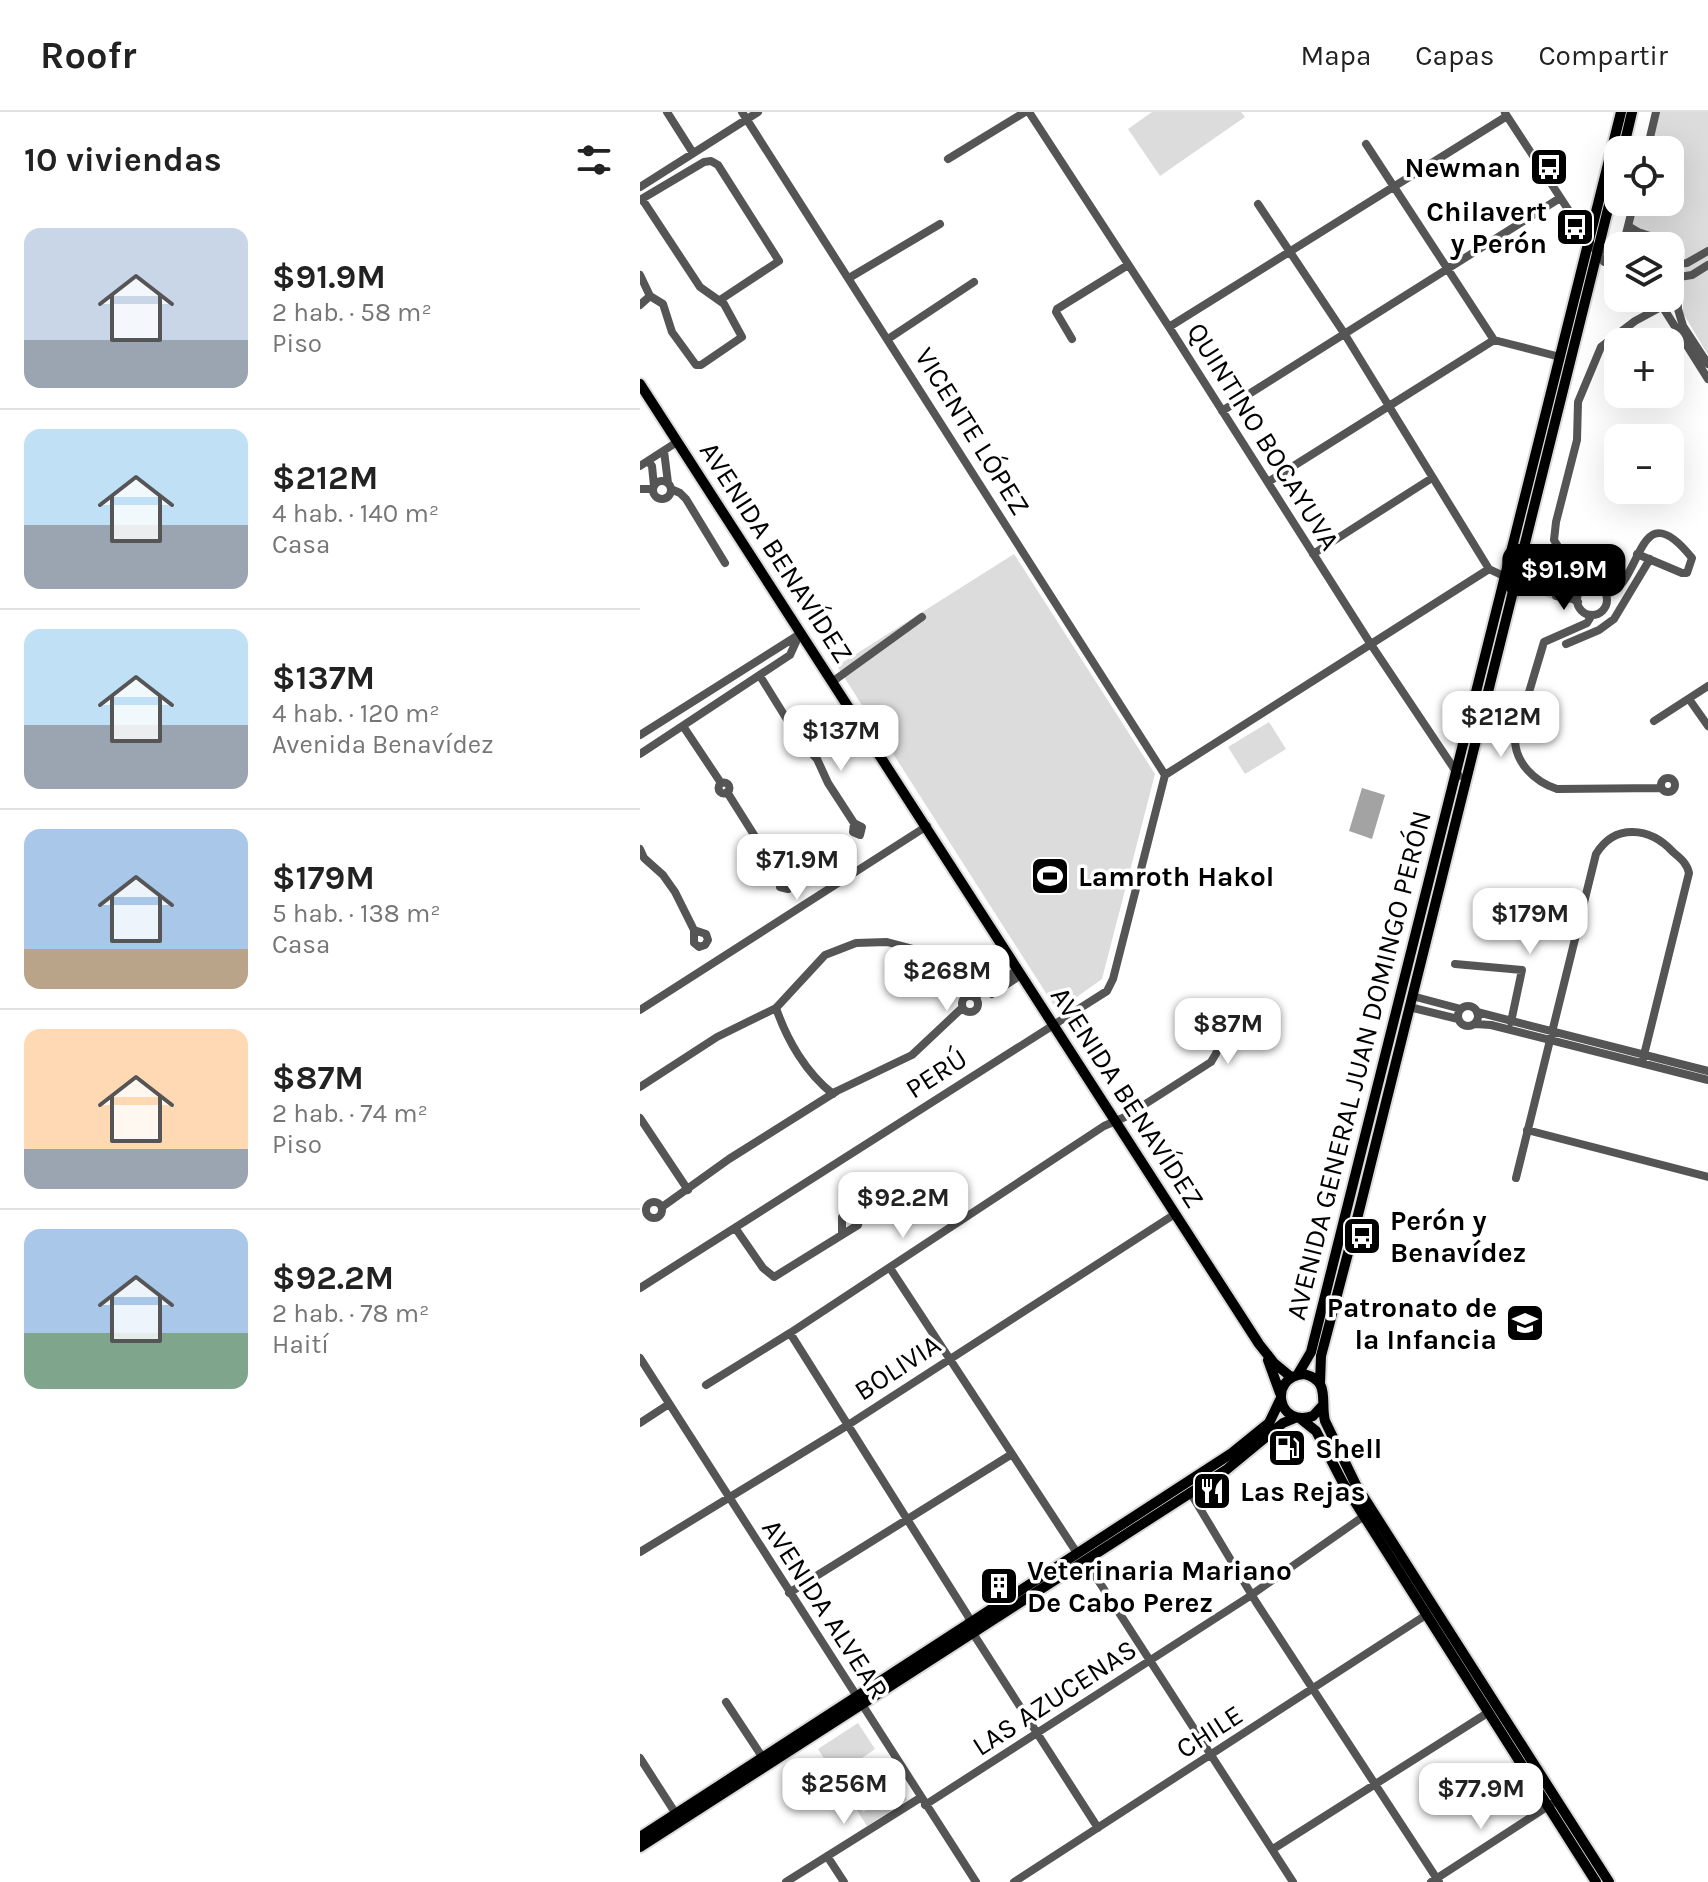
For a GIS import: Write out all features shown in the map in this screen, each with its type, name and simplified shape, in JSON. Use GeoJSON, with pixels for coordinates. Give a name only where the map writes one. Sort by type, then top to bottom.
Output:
{"type":"FeatureCollection","features":[{"type":"Feature","properties":{"kind":"main road","name":"AVENIDA GENERAL JUAN DOMINGO PERÓN"},"geometry":{"type":"LineString","coordinates":[[1294,1376],[1311,1352],[1455,774],[1510,578],[1593,247],[1621,112]]}},
{"type":"Feature","properties":{"kind":"main road"},"geometry":{"type":"LineString","coordinates":[[1626,136],[1632,112]]}},
{"type":"Feature","properties":{"kind":"main road","name":"AVENIDA GENERAL JUAN DOMINGO PERÓN"},"geometry":{"type":"LineString","coordinates":[[1320,1383],[1321,1356],[1465,780],[1560,357],[1604,213]]}},
{"type":"Feature","properties":{"kind":"main road","name":"AVENIDA BENAVÍDEZ"},"geometry":{"type":"LineString","coordinates":[[640,384],[1263,1351],[1280,1397]]}},
{"type":"Feature","properties":{"kind":"main road","name":"AVENIDA BENAVÍDEZ"},"geometry":{"type":"LineString","coordinates":[[1263,1351],[1294,1376]]}},
{"type":"Feature","properties":{"kind":"main road"},"geometry":{"type":"LineString","coordinates":[[1081,1557],[1247,1443],[1269,1423],[1284,1384],[1294,1376],[1310,1375],[1320,1383],[1325,1394],[1325,1421],[1356,1485],[1552,1804],[1596,1882]]}},
{"type":"Feature","properties":{"kind":"main road"},"geometry":{"type":"LineString","coordinates":[[1280,1397],[1285,1411],[1316,1431],[1364,1516],[1489,1712],[1609,1882]]}},
{"type":"Feature","properties":{"kind":"main road"},"geometry":{"type":"LineString","coordinates":[[640,1847],[971,1627],[1244,1458],[1283,1423],[1313,1416],[1323,1405]]}},
{"type":"Feature","properties":{"kind":"main road"},"geometry":{"type":"LineString","coordinates":[[640,1837],[859,1701]]}},
{"type":"Feature","properties":{"kind":"street"},"geometry":{"type":"LineString","coordinates":[[667,112],[693,153]]}},
{"type":"Feature","properties":{"kind":"street"},"geometry":{"type":"LineString","coordinates":[[640,187],[745,115],[758,112]]}},
{"type":"Feature","properties":{"kind":"street"},"geometry":{"type":"LineString","coordinates":[[948,159],[1027,112]]}},
{"type":"Feature","properties":{"kind":"street","name":"QUINTINO BOCAYUVA"},"geometry":{"type":"LineString","coordinates":[[1027,112],[1169,327],[1455,774],[1465,780]]}},
{"type":"Feature","properties":{"kind":"street"},"geometry":{"type":"LineString","coordinates":[[1650,136],[1656,112]]}},
{"type":"Feature","properties":{"kind":"street"},"geometry":{"type":"LineString","coordinates":[[1169,327],[1506,114],[1604,262]]}},
{"type":"Feature","properties":{"kind":"street","name":"VICENTE LÓPEZ"},"geometry":{"type":"LineString","coordinates":[[745,115],[1165,775]]}},
{"type":"Feature","properties":{"kind":"street"},"geometry":{"type":"LineString","coordinates":[[1366,144],[1494,340],[1560,357]]}},
{"type":"Feature","properties":{"kind":"street"},"geometry":{"type":"LineString","coordinates":[[640,275],[650,296],[663,304],[668,324],[679,344],[698,366],[742,337],[720,300],[700,287],[641,199],[704,162],[711,161],[718,165],[779,261],[720,300]]}},
{"type":"Feature","properties":{"kind":"street"},"geometry":{"type":"LineString","coordinates":[[1222,411],[1560,198]]}},
{"type":"Feature","properties":{"kind":"street"},"geometry":{"type":"LineString","coordinates":[[1258,204],[1344,333],[1489,569],[1510,578]]}},
{"type":"Feature","properties":{"kind":"street"},"geometry":{"type":"LineString","coordinates":[[1626,232],[1630,216]]}},
{"type":"Feature","properties":{"kind":"street"},"geometry":{"type":"LineString","coordinates":[[849,278],[940,224]]}},
{"type":"Feature","properties":{"kind":"street"},"geometry":{"type":"LineString","coordinates":[[1628,226],[1638,232]]}},
{"type":"Feature","properties":{"kind":"street"},"geometry":{"type":"LineString","coordinates":[[1593,247],[1604,250]]}},
{"type":"Feature","properties":{"kind":"street"},"geometry":{"type":"LineString","coordinates":[[1684,263],[1708,251]]}},
{"type":"Feature","properties":{"kind":"street"},"geometry":{"type":"LineString","coordinates":[[1072,339],[1057,309],[1128,265]]}},
{"type":"Feature","properties":{"kind":"street"},"geometry":{"type":"LineString","coordinates":[[1684,277],[1708,265]]}},
{"type":"Feature","properties":{"kind":"street"},"geometry":{"type":"LineString","coordinates":[[888,339],[974,282]]}},
{"type":"Feature","properties":{"kind":"street"},"geometry":{"type":"LineString","coordinates":[[640,305],[650,296]]}},
{"type":"Feature","properties":{"kind":"street"},"geometry":{"type":"LineString","coordinates":[[1606,594],[1596,585],[1594,573],[1564,556],[1554,540],[1556,522],[1577,440],[1578,402],[1601,347],[1645,312]]}},
{"type":"Feature","properties":{"kind":"street"},"geometry":{"type":"LineString","coordinates":[[1664,312],[1708,379]]}},
{"type":"Feature","properties":{"kind":"street"},"geometry":{"type":"LineString","coordinates":[[1680,312],[1683,326],[1708,364]]}},
{"type":"Feature","properties":{"kind":"street"},"geometry":{"type":"LineString","coordinates":[[1268,482],[1494,340]]}},
{"type":"Feature","properties":{"kind":"street"},"geometry":{"type":"LineString","coordinates":[[644,464],[677,442]]}},
{"type":"Feature","properties":{"kind":"street"},"geometry":{"type":"LineString","coordinates":[[644,464],[652,466],[654,495],[662,499],[669,495],[664,451]]}},
{"type":"Feature","properties":{"kind":"street"},"geometry":{"type":"LineString","coordinates":[[1313,554],[1432,478]]}},
{"type":"Feature","properties":{"kind":"street"},"geometry":{"type":"LineString","coordinates":[[640,489],[653,488],[660,481],[680,493],[725,563]]}},
{"type":"Feature","properties":{"kind":"street"},"geometry":{"type":"LineString","coordinates":[[1606,594],[1619,588],[1637,554],[1645,541],[1654,535],[1664,533],[1681,545],[1692,562],[1687,573],[1682,573],[1637,554]]}},
{"type":"Feature","properties":{"kind":"street"},"geometry":{"type":"LineString","coordinates":[[1566,644],[1599,630],[1614,619],[1650,559]]}},
{"type":"Feature","properties":{"kind":"street"},"geometry":{"type":"LineString","coordinates":[[1165,775],[1489,569]]}},
{"type":"Feature","properties":{"kind":"street"},"geometry":{"type":"LineString","coordinates":[[1559,585],[1574,591],[1596,585]]}},
{"type":"Feature","properties":{"kind":"street"},"geometry":{"type":"LineString","coordinates":[[1578,602],[1583,589]]}},
{"type":"Feature","properties":{"kind":"street"},"geometry":{"type":"LineString","coordinates":[[1606,594],[1605,608],[1614,619]]}},
{"type":"Feature","properties":{"kind":"street"},"geometry":{"type":"LineString","coordinates":[[1556,596],[1578,602],[1583,611],[1592,615]]}},
{"type":"Feature","properties":{"kind":"street"},"geometry":{"type":"LineString","coordinates":[[1605,608],[1592,615],[1587,623],[1544,642],[1519,725],[1515,750],[1520,762],[1533,776],[1546,786],[1557,789],[1661,788]]}},
{"type":"Feature","properties":{"kind":"street"},"geometry":{"type":"LineString","coordinates":[[832,682],[922,617]]}},
{"type":"Feature","properties":{"kind":"street"},"geometry":{"type":"LineString","coordinates":[[640,754],[790,655],[800,633]]}},
{"type":"Feature","properties":{"kind":"street"},"geometry":{"type":"LineString","coordinates":[[640,735],[800,633]]}},
{"type":"Feature","properties":{"kind":"street"},"geometry":{"type":"LineString","coordinates":[[760,676],[796,734],[794,742],[802,743],[817,759],[828,783],[854,823]]}},
{"type":"Feature","properties":{"kind":"street"},"geometry":{"type":"LineString","coordinates":[[1654,721],[1708,686]]}},
{"type":"Feature","properties":{"kind":"street"},"geometry":{"type":"LineString","coordinates":[[1689,699],[1708,726]]}},
{"type":"Feature","properties":{"kind":"street"},"geometry":{"type":"LineString","coordinates":[[683,726],[721,783],[719,791],[727,792],[780,876]]}},
{"type":"Feature","properties":{"kind":"street","name":"PERÚ"},"geometry":{"type":"LineString","coordinates":[[640,1288],[1100,997],[1110,986],[1165,775]]}},
{"type":"Feature","properties":{"kind":"street"},"geometry":{"type":"LineString","coordinates":[[640,1010],[927,826]]}},
{"type":"Feature","properties":{"kind":"street"},"geometry":{"type":"LineString","coordinates":[[1516,1178],[1596,854],[1611,837],[1633,831],[1645,832],[1665,842],[1687,866],[1689,873],[1643,1059]]}},
{"type":"Feature","properties":{"kind":"street"},"geometry":{"type":"LineString","coordinates":[[640,849],[648,863],[669,882],[694,930]]}},
{"type":"Feature","properties":{"kind":"street"},"geometry":{"type":"LineString","coordinates":[[640,1087],[717,1037],[776,1008],[825,955],[840,948],[867,942],[887,942],[917,950],[929,956],[972,999],[972,1012],[962,1008]]}},
{"type":"Feature","properties":{"kind":"street"},"geometry":{"type":"LineString","coordinates":[[1455,964],[1522,970],[1511,1022]]}},
{"type":"Feature","properties":{"kind":"street"},"geometry":{"type":"LineString","coordinates":[[643,1215],[658,1218],[662,1207],[729,1159],[833,1094],[912,1055],[962,1008],[962,1001],[972,999],[1020,973]]}},
{"type":"Feature","properties":{"kind":"street"},"geometry":{"type":"LineString","coordinates":[[1410,1001],[1461,1009],[1469,1006],[1477,1012],[1550,1036]]}},
{"type":"Feature","properties":{"kind":"street"},"geometry":{"type":"LineString","coordinates":[[1410,1001],[1458,1019],[1465,1026],[1491,1025],[1708,1071]]}},
{"type":"Feature","properties":{"kind":"street"},"geometry":{"type":"LineString","coordinates":[[776,1008],[797,1053],[810,1072],[833,1094]]}},
{"type":"Feature","properties":{"kind":"street"},"geometry":{"type":"LineString","coordinates":[[1458,1019],[1461,1009]]}},
{"type":"Feature","properties":{"kind":"street"},"geometry":{"type":"LineString","coordinates":[[1475,1024],[1477,1012]]}},
{"type":"Feature","properties":{"kind":"street"},"geometry":{"type":"LineString","coordinates":[[706,1385],[1114,1121],[1211,1062],[1218,1049]]}},
{"type":"Feature","properties":{"kind":"street"},"geometry":{"type":"LineString","coordinates":[[1643,1059],[1708,1080]]}},
{"type":"Feature","properties":{"kind":"street"},"geometry":{"type":"LineString","coordinates":[[640,1118],[688,1190]]}},
{"type":"Feature","properties":{"kind":"street"},"geometry":{"type":"LineString","coordinates":[[1527,1130],[1708,1177]]}},
{"type":"Feature","properties":{"kind":"street","name":"BOLIVIA"},"geometry":{"type":"LineString","coordinates":[[640,1552],[848,1425],[1175,1214]]}},
{"type":"Feature","properties":{"kind":"street"},"geometry":{"type":"LineString","coordinates":[[736,1229],[763,1268],[774,1277],[842,1234]]}},
{"type":"Feature","properties":{"kind":"street"},"geometry":{"type":"LineString","coordinates":[[890,1268],[1293,1882]]}},
{"type":"Feature","properties":{"kind":"street"},"geometry":{"type":"LineString","coordinates":[[790,1333],[1098,1828]]}},
{"type":"Feature","properties":{"kind":"street","name":"AVENIDA ALVEAR"},"geometry":{"type":"LineString","coordinates":[[640,1358],[976,1882]]}},
{"type":"Feature","properties":{"kind":"street"},"geometry":{"type":"LineString","coordinates":[[640,1423],[669,1404]]}},
{"type":"Feature","properties":{"kind":"street"},"geometry":{"type":"LineString","coordinates":[[789,1593],[1012,1454]]}},
{"type":"Feature","properties":{"kind":"street"},"geometry":{"type":"LineString","coordinates":[[1190,1492],[1435,1881],[1552,1804]]}},
{"type":"Feature","properties":{"kind":"street","name":"LAS AZUCENAS"},"geometry":{"type":"LineString","coordinates":[[786,1882],[1038,1733],[1252,1594],[1364,1516]]}},
{"type":"Feature","properties":{"kind":"street","name":"CHILE"},"geometry":{"type":"LineString","coordinates":[[1014,1882],[1426,1615]]}},
{"type":"Feature","properties":{"kind":"street"},"geometry":{"type":"LineString","coordinates":[[726,1702],[763,1758]]}},
{"type":"Feature","properties":{"kind":"street"},"geometry":{"type":"LineString","coordinates":[[1273,1849],[1489,1712]]}},
{"type":"Feature","properties":{"kind":"street"},"geometry":{"type":"LineString","coordinates":[[640,1758],[676,1814]]}},
{"type":"Feature","properties":{"kind":"street"},"geometry":{"type":"LineString","coordinates":[[827,1856],[844,1882]]}},
{"type":"Feature","properties":{"kind":"shaded area"},"geometry":{"type":"Polygon","coordinates":[[[1152,112],[1241,112],[1245,117],[1160,176],[1128,129],[1152,112]]]}},
{"type":"Feature","properties":{"kind":"shaded area"},"geometry":{"type":"Polygon","coordinates":[[[1659,112],[1708,112],[1708,355],[1683,313],[1684,232],[1643,232],[1632,224],[1633,216],[1684,216],[1684,136],[1653,136],[1659,112]]]}},
{"type":"Feature","properties":{"kind":"shaded area","name":"Lamroth Hakol"},"geometry":{"type":"Polygon","coordinates":[[[1014,554],[1155,774],[1102,979],[1060,1009],[1053,1004],[837,666],[1014,554]]]}},
{"type":"Feature","properties":{"kind":"shaded area"},"geometry":{"type":"Polygon","coordinates":[[[1269,722],[1286,749],[1245,774],[1228,747],[1269,722]]]}},
{"type":"Feature","properties":{"kind":"shaded area"},"geometry":{"type":"Polygon","coordinates":[[[1362,788],[1385,795],[1372,839],[1349,831],[1362,788]]]}},
{"type":"Feature","properties":{"kind":"shaded area"},"geometry":{"type":"Polygon","coordinates":[[[858,1723],[875,1749],[862,1758],[869,1770],[848,1784],[863,1776],[873,1792],[870,1794],[866,1789],[858,1794],[861,1800],[857,1803],[863,1812],[901,1789],[907,1800],[867,1826],[818,1749],[858,1723]]]}},
{"type":"Feature","properties":{"kind":"tunnel"},"geometry":{"type":"LineString","coordinates":[[1514,581],[1559,585]]}},
{"type":"Feature","properties":{"kind":"tunnel"},"geometry":{"type":"LineString","coordinates":[[1523,584],[1556,596]]}},
{"type":"Feature","properties":{"kind":"place","name":"Newman"},"geometry":{"type":"Point","coordinates":[1549,167]}},
{"type":"Feature","properties":{"kind":"place","name":"Chilavert y Perón"},"geometry":{"type":"Point","coordinates":[1575,227]}},
{"type":"Feature","properties":{"kind":"place","name":"Lamroth Hakol"},"geometry":{"type":"Point","coordinates":[1050,876]}},
{"type":"Feature","properties":{"kind":"place","name":"Perón y Benavídez"},"geometry":{"type":"Point","coordinates":[1362,1236]}},
{"type":"Feature","properties":{"kind":"place","name":"Patronato de la Infancia"},"geometry":{"type":"Point","coordinates":[1525,1323]}},
{"type":"Feature","properties":{"kind":"place","name":"Shell"},"geometry":{"type":"Point","coordinates":[1287,1448]}},
{"type":"Feature","properties":{"kind":"place","name":"Las Rejas"},"geometry":{"type":"Point","coordinates":[1212,1491]}},
{"type":"Feature","properties":{"kind":"place","name":"Veterinaria Mariano De Cabo Perez"},"geometry":{"type":"Point","coordinates":[999,1586]}}]}
